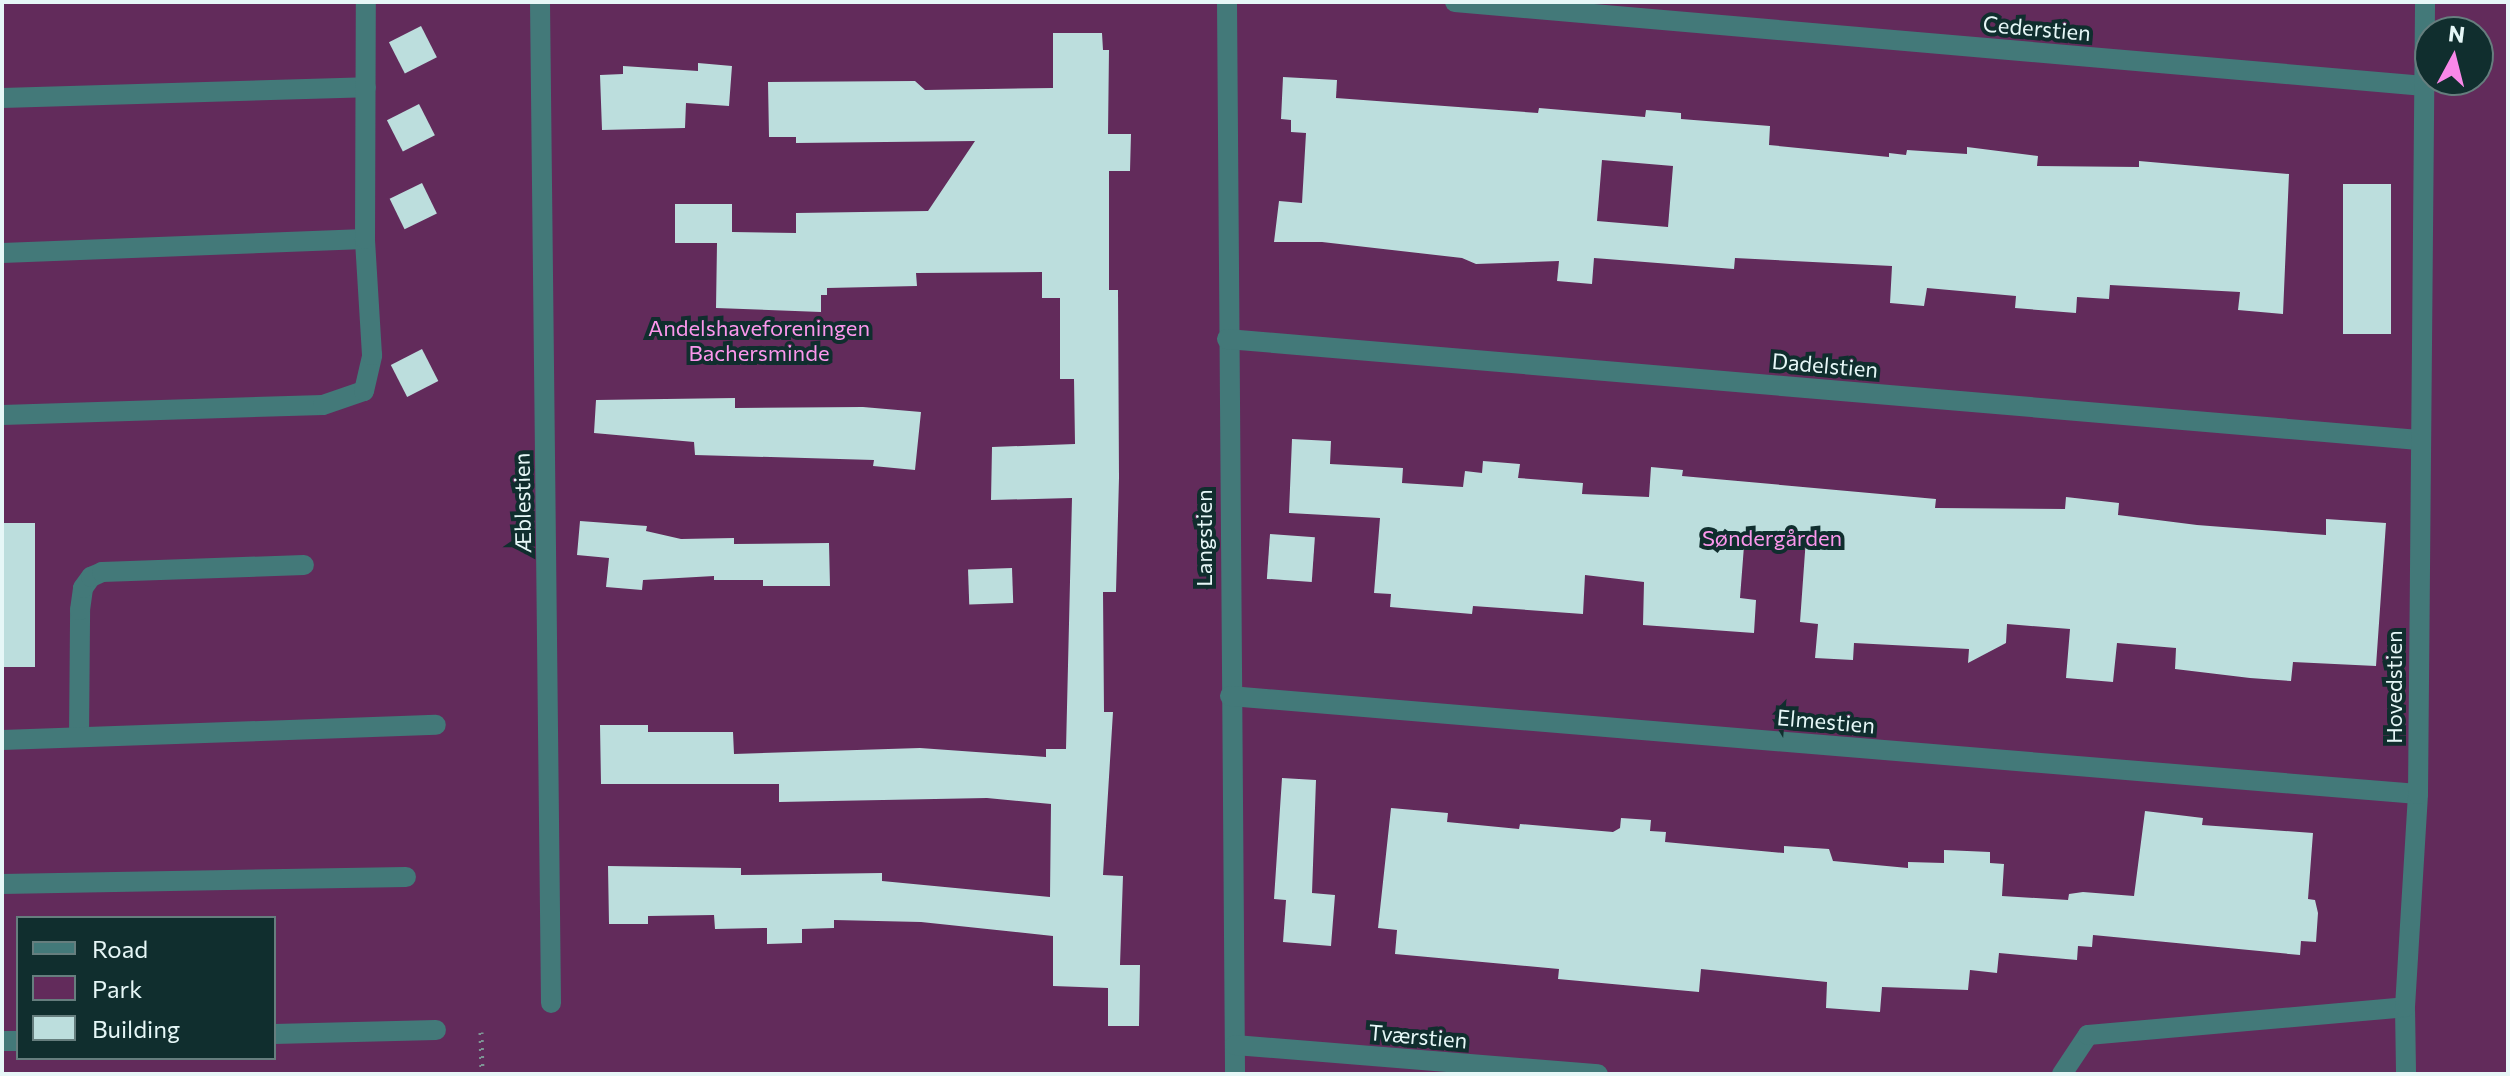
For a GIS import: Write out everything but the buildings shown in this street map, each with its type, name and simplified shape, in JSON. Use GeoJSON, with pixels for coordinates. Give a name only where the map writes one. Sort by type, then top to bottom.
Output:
{"type":"FeatureCollection","features":[{"type":"Feature","properties":{"kind":"street"},"geometry":{"type":"LineString","coordinates":[[2,415],[344,402],[364,391],[370,374],[365,239],[366,2]]}},
{"type":"Feature","properties":{"kind":"street","name":"Æblestien"},"geometry":{"type":"LineString","coordinates":[[540,2],[551,1003]]}},
{"type":"Feature","properties":{"kind":"street","name":"Langstien"},"geometry":{"type":"LineString","coordinates":[[1227,2],[1227,339],[1235,1074]]}},
{"type":"Feature","properties":{"kind":"street","name":"Cederstien"},"geometry":{"type":"LineString","coordinates":[[1455,2],[2414,85]]}},
{"type":"Feature","properties":{"kind":"street"},"geometry":{"type":"LineString","coordinates":[[2,98],[366,87]]}},
{"type":"Feature","properties":{"kind":"street","name":"Hovedstien"},"geometry":{"type":"LineString","coordinates":[[2406,1074],[2405,1007],[2418,794],[2424,96]]}},
{"type":"Feature","properties":{"kind":"street"},"geometry":{"type":"LineString","coordinates":[[2,253],[365,239]]}},
{"type":"Feature","properties":{"kind":"street","name":"Dadelstien"},"geometry":{"type":"LineString","coordinates":[[1227,339],[2419,440]]}},
{"type":"Feature","properties":{"kind":"street"},"geometry":{"type":"LineString","coordinates":[[79,737],[80,610],[83,588],[91,577],[304,565]]}},
{"type":"Feature","properties":{"kind":"street","name":"Elmestien"},"geometry":{"type":"LineString","coordinates":[[1230,696],[2418,794]]}},
{"type":"Feature","properties":{"kind":"street"},"geometry":{"type":"LineString","coordinates":[[2,740],[436,725]]}},
{"type":"Feature","properties":{"kind":"street"},"geometry":{"type":"LineString","coordinates":[[2,884],[406,877]]}},
{"type":"Feature","properties":{"kind":"street"},"geometry":{"type":"LineString","coordinates":[[2062,1074],[2088,1035],[2405,1007]]}},
{"type":"Feature","properties":{"kind":"street"},"geometry":{"type":"LineString","coordinates":[[276,1034],[436,1030]]}},
{"type":"Feature","properties":{"kind":"street","name":"Tværstien"},"geometry":{"type":"LineString","coordinates":[[1235,1045],[1598,1074]]}},
{"type":"Feature","properties":{"kind":"path"},"geometry":{"type":"LineString","coordinates":[[481,1032],[482,1074]]}},
{"type":"Feature","properties":{"kind":"green space"},"geometry":{"type":"Polygon","coordinates":[[[2,2],[2508,2],[2508,1074],[2,1074],[2,2]]]}},
{"type":"Feature","properties":{"kind":"park label","name":"Andelshaveforeningen Bachersminde"},"geometry":{"type":"Point","coordinates":[759,340]}},
{"type":"Feature","properties":{"kind":"park label","name":"Søndergården"},"geometry":{"type":"Point","coordinates":[1772,538]}}]}
